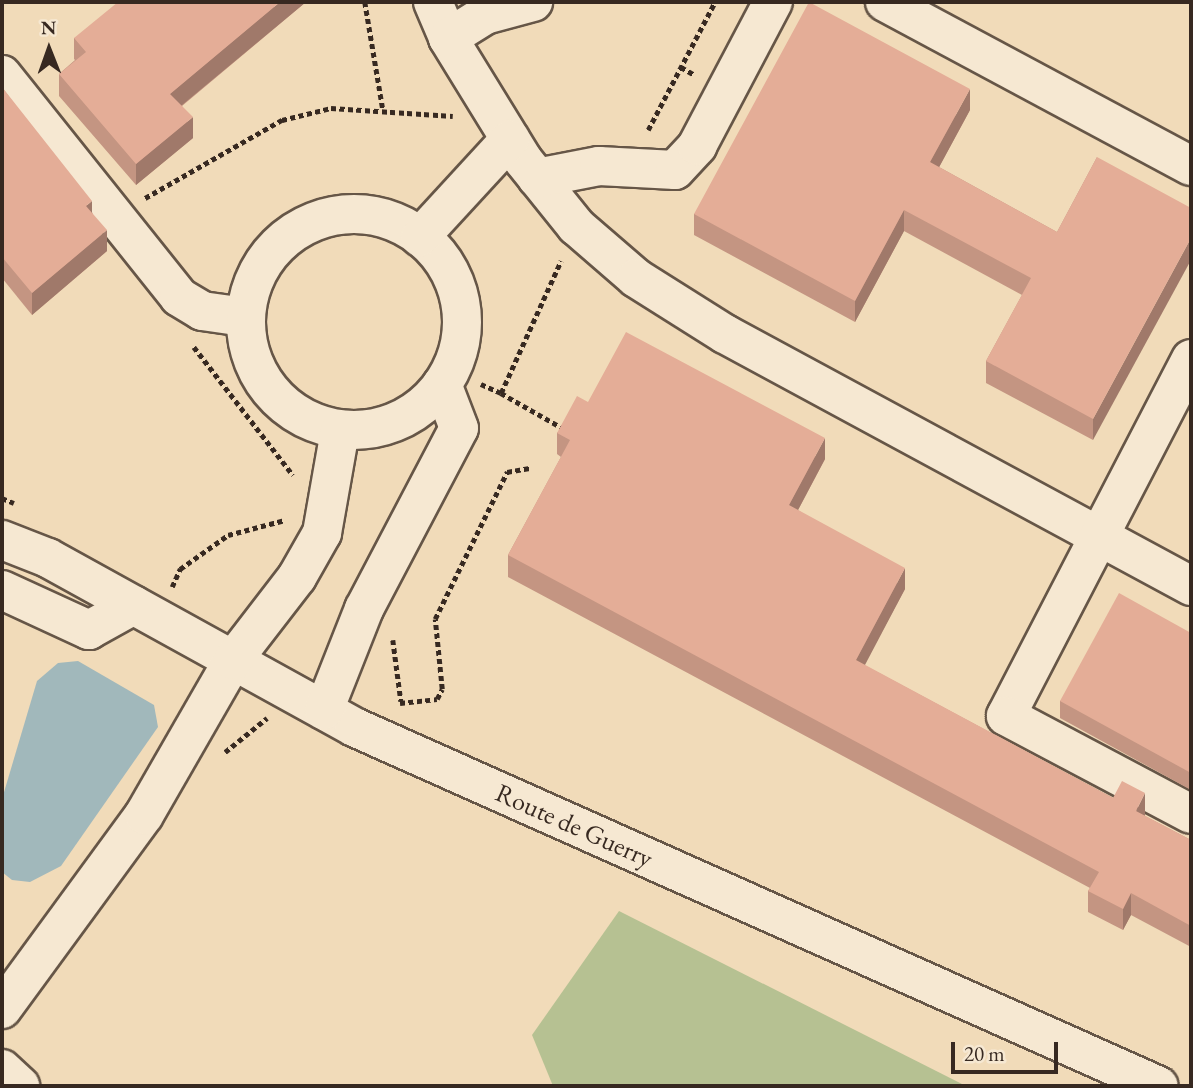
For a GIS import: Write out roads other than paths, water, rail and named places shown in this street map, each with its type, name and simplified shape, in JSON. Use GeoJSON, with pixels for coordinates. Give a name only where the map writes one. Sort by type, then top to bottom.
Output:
{"type":"FeatureCollection","features":[{"type":"Feature","properties":{"kind":"street"},"geometry":{"type":"LineString","coordinates":[[433,2],[448,38],[537,178],[576,226],[636,278],[725,334],[1191,586]]}},
{"type":"Feature","properties":{"kind":"street"},"geometry":{"type":"LineString","coordinates":[[448,38],[485,15],[533,2]]}},
{"type":"Feature","properties":{"kind":"street"},"geometry":{"type":"LineString","coordinates":[[537,178],[599,166],[675,170],[697,146],[773,2]]}},
{"type":"Feature","properties":{"kind":"street"},"geometry":{"type":"LineString","coordinates":[[907,7],[1191,166]]}},
{"type":"Feature","properties":{"kind":"street"},"geometry":{"type":"LineString","coordinates":[[2,75],[179,297],[202,311],[244,317]]}},
{"type":"Feature","properties":{"kind":"street"},"geometry":{"type":"LineString","coordinates":[[420,237],[501,124]]}},
{"type":"Feature","properties":{"kind":"street"},"geometry":{"type":"LineString","coordinates":[[324,710],[364,608],[451,448],[459,428],[456,387],[463,336],[460,293],[440,255],[420,237],[367,213],[324,216],[286,235],[258,268],[244,317],[247,351],[267,389],[299,417],[340,431],[383,428],[456,387]]}},
{"type":"Feature","properties":{"kind":"street"},"geometry":{"type":"LineString","coordinates":[[1191,359],[1102,538],[1006,716],[1191,814]]}},
{"type":"Feature","properties":{"kind":"street"},"geometry":{"type":"LineString","coordinates":[[2,1009],[144,815],[233,660],[297,577],[322,533],[340,431]]}},
{"type":"Feature","properties":{"kind":"street","name":"Route de Guerry"},"geometry":{"type":"LineString","coordinates":[[2,540],[146,612],[381,739],[1159,1086]]}},
{"type":"Feature","properties":{"kind":"street"},"geometry":{"type":"LineString","coordinates":[[2,590],[89,630],[146,612]]}},
{"type":"Feature","properties":{"kind":"street"},"geometry":{"type":"LineString","coordinates":[[2,1069],[20,1086]]}},
{"type":"Feature","properties":{"kind":"water"},"geometry":{"type":"Polygon","coordinates":[[[78,661],[154,705],[158,727],[61,866],[30,882],[12,880],[2,872],[2,799],[37,681],[58,663],[78,661]]]}}]}
